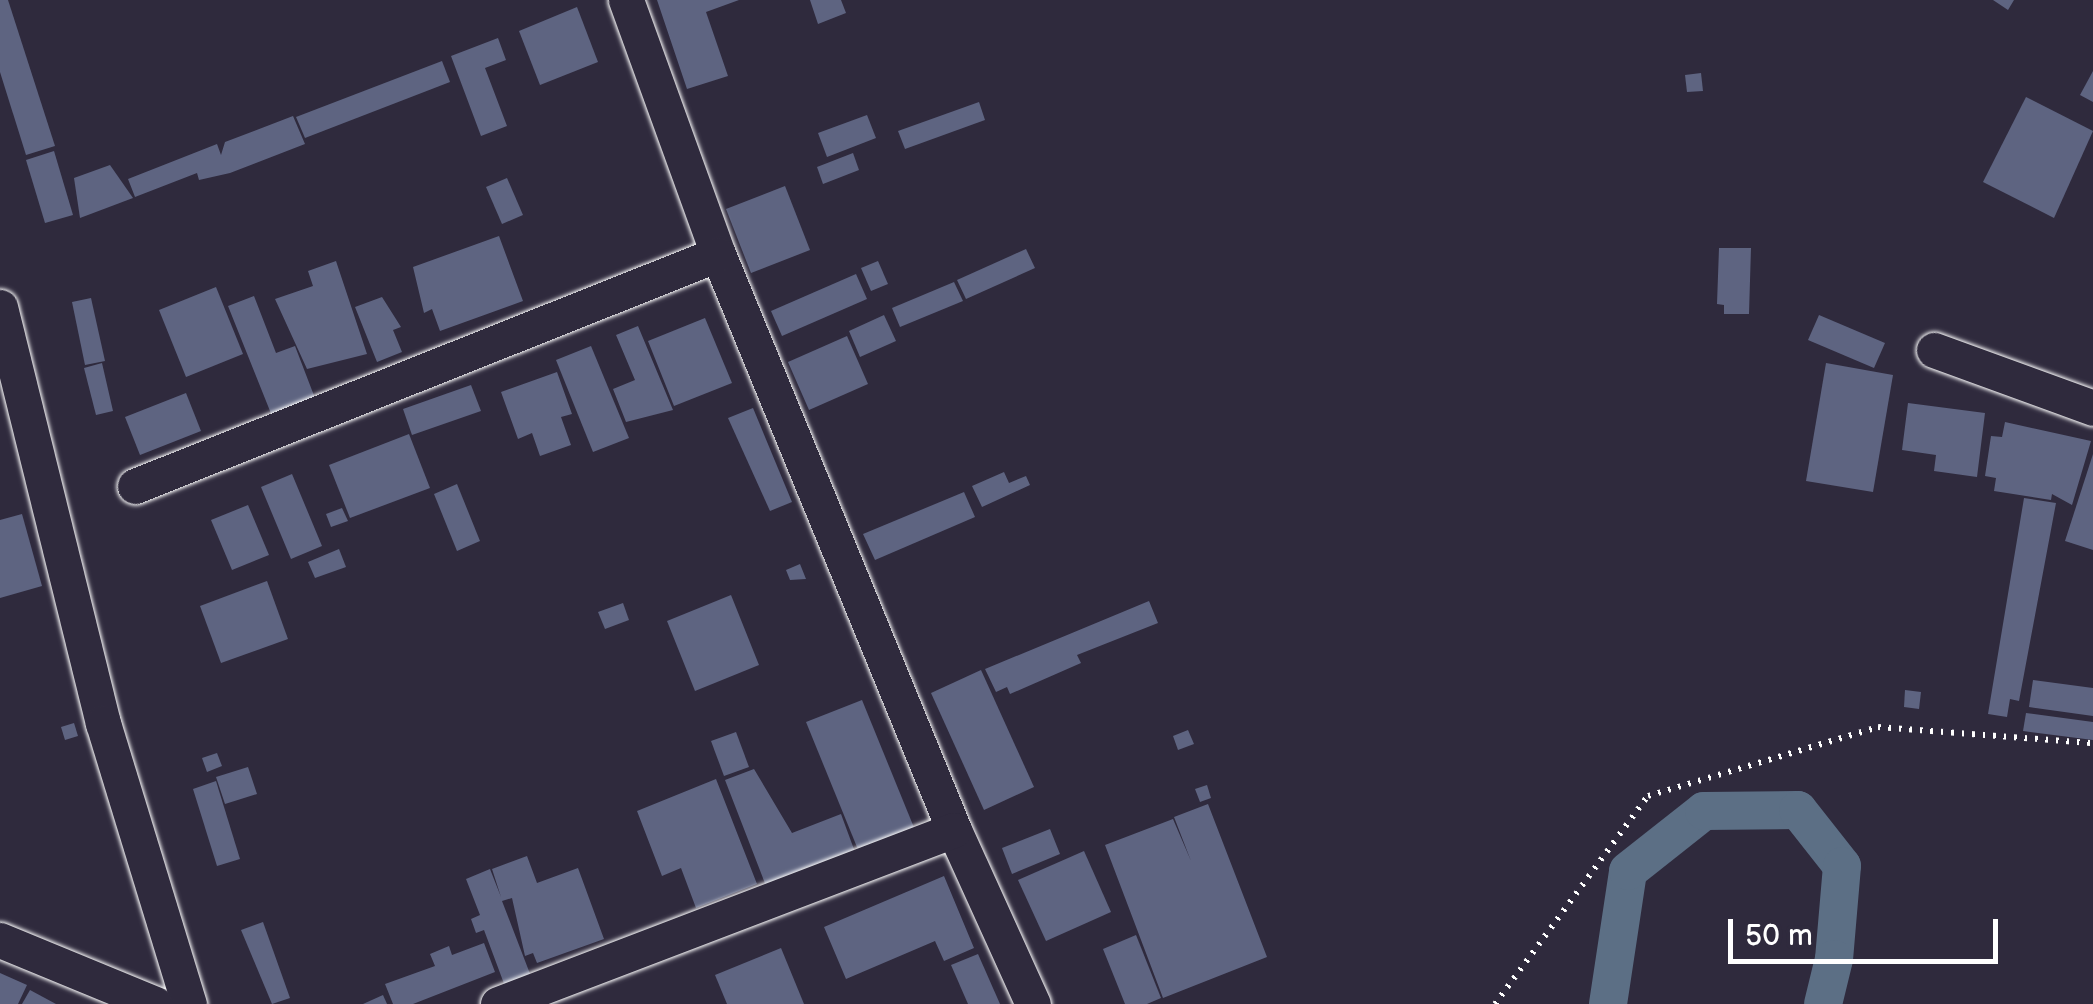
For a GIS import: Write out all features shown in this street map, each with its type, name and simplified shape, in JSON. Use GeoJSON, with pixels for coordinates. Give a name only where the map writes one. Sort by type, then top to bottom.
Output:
{"type":"FeatureCollection","features":[{"type":"Feature","properties":{"kind":"street"},"geometry":{"type":"LineString","coordinates":[[626,0],[718,254],[954,830],[1033,1004]]}},
{"type":"Feature","properties":{"kind":"street"},"geometry":{"type":"LineString","coordinates":[[135,486],[718,254]]}},
{"type":"Feature","properties":{"kind":"street"},"geometry":{"type":"LineString","coordinates":[[0,308],[102,722],[188,1004]]}},
{"type":"Feature","properties":{"kind":"street"},"geometry":{"type":"LineString","coordinates":[[1934,350],[2093,408]]}},
{"type":"Feature","properties":{"kind":"street"},"geometry":{"type":"LineString","coordinates":[[498,1004],[954,830]]}},
{"type":"Feature","properties":{"kind":"street"},"geometry":{"type":"LineString","coordinates":[[0,940],[156,1004]]}},
{"type":"Feature","properties":{"kind":"path"},"geometry":{"type":"LineString","coordinates":[[1495,1004],[1648,796],[1878,727],[2093,743]]}},
{"type":"Feature","properties":{"kind":"building"},"geometry":{"type":"Polygon","coordinates":[[[0,0],[8,0],[55,146],[26,155],[0,72],[0,0]]]}},
{"type":"Feature","properties":{"kind":"building"},"geometry":{"type":"Polygon","coordinates":[[[657,0],[739,0],[706,12],[728,76],[687,89],[657,0]]]}},
{"type":"Feature","properties":{"kind":"building"},"geometry":{"type":"Polygon","coordinates":[[[810,0],[841,0],[846,13],[818,24],[810,0]]]}},
{"type":"Feature","properties":{"kind":"building"},"geometry":{"type":"Polygon","coordinates":[[[1993,0],[2014,0],[2008,10],[1993,0]]]}},
{"type":"Feature","properties":{"kind":"building"},"geometry":{"type":"Polygon","coordinates":[[[577,7],[598,62],[540,85],[519,31],[577,7]]]}},
{"type":"Feature","properties":{"kind":"building"},"geometry":{"type":"Polygon","coordinates":[[[498,38],[506,60],[485,68],[507,126],[481,136],[451,56],[498,38]]]}},
{"type":"Feature","properties":{"kind":"building"},"geometry":{"type":"Polygon","coordinates":[[[442,61],[450,82],[305,138],[296,117],[442,61]]]}},
{"type":"Feature","properties":{"kind":"building"},"geometry":{"type":"Polygon","coordinates":[[[2093,71],[2093,102],[2080,95],[2093,71]]]}},
{"type":"Feature","properties":{"kind":"building"},"geometry":{"type":"Polygon","coordinates":[[[1701,73],[1703,91],[1687,92],[1685,75],[1701,73]]]}},
{"type":"Feature","properties":{"kind":"building"},"geometry":{"type":"Polygon","coordinates":[[[2026,97],[2093,131],[2054,218],[1983,182],[2026,97]]]}},
{"type":"Feature","properties":{"kind":"building"},"geometry":{"type":"Polygon","coordinates":[[[979,102],[985,120],[905,149],[898,131],[979,102]]]}},
{"type":"Feature","properties":{"kind":"building"},"geometry":{"type":"Polygon","coordinates":[[[867,115],[876,138],[827,157],[818,133],[867,115]]]}},
{"type":"Feature","properties":{"kind":"building"},"geometry":{"type":"Polygon","coordinates":[[[293,116],[305,144],[230,173],[199,180],[197,173],[135,197],[128,179],[217,144],[221,155],[225,142],[293,116]]]}},
{"type":"Feature","properties":{"kind":"building"},"geometry":{"type":"Polygon","coordinates":[[[54,151],[73,215],[45,223],[26,160],[54,151]]]}},
{"type":"Feature","properties":{"kind":"building"},"geometry":{"type":"Polygon","coordinates":[[[853,153],[859,170],[823,184],[817,167],[853,153]]]}},
{"type":"Feature","properties":{"kind":"building"},"geometry":{"type":"Polygon","coordinates":[[[110,165],[133,198],[80,218],[74,178],[110,165]]]}},
{"type":"Feature","properties":{"kind":"building"},"geometry":{"type":"Polygon","coordinates":[[[507,178],[523,215],[502,224],[486,187],[507,178]]]}},
{"type":"Feature","properties":{"kind":"building"},"geometry":{"type":"Polygon","coordinates":[[[785,186],[810,250],[751,273],[726,209],[785,186]]]}},
{"type":"Feature","properties":{"kind":"building"},"geometry":{"type":"Polygon","coordinates":[[[499,236],[523,301],[440,331],[432,309],[424,313],[413,267],[499,236]]]}},
{"type":"Feature","properties":{"kind":"building"},"geometry":{"type":"Polygon","coordinates":[[[1719,248],[1751,248],[1749,314],[1724,314],[1724,305],[1717,304],[1719,248]]]}},
{"type":"Feature","properties":{"kind":"building"},"geometry":{"type":"Polygon","coordinates":[[[1026,249],[1035,268],[966,299],[957,280],[1026,249]]]}},
{"type":"Feature","properties":{"kind":"building"},"geometry":{"type":"Polygon","coordinates":[[[336,261],[367,354],[307,369],[275,299],[313,286],[308,271],[336,261]]]}},
{"type":"Feature","properties":{"kind":"building"},"geometry":{"type":"Polygon","coordinates":[[[878,261],[888,284],[871,291],[861,268],[878,261]]]}},
{"type":"Feature","properties":{"kind":"building"},"geometry":{"type":"Polygon","coordinates":[[[856,274],[867,299],[782,336],[771,311],[856,274]]]}},
{"type":"Feature","properties":{"kind":"building"},"geometry":{"type":"Polygon","coordinates":[[[954,282],[963,301],[900,327],[892,308],[954,282]]]}},
{"type":"Feature","properties":{"kind":"building"},"geometry":{"type":"Polygon","coordinates":[[[216,287],[243,354],[186,377],[159,310],[216,287]]]}},
{"type":"Feature","properties":{"kind":"building"},"geometry":{"type":"Polygon","coordinates":[[[254,296],[276,353],[295,346],[318,406],[272,416],[228,306],[254,296]]]}},
{"type":"Feature","properties":{"kind":"building"},"geometry":{"type":"Polygon","coordinates":[[[382,297],[401,327],[393,330],[402,352],[377,362],[355,307],[382,297]]]}},
{"type":"Feature","properties":{"kind":"building"},"geometry":{"type":"Polygon","coordinates":[[[91,298],[105,361],[85,365],[72,302],[91,298]]]}},
{"type":"Feature","properties":{"kind":"building"},"geometry":{"type":"Polygon","coordinates":[[[884,315],[896,341],[860,357],[849,331],[884,315]]]}},
{"type":"Feature","properties":{"kind":"building"},"geometry":{"type":"Polygon","coordinates":[[[1819,315],[1885,343],[1874,368],[1808,340],[1819,315]]]}},
{"type":"Feature","properties":{"kind":"building"},"geometry":{"type":"Polygon","coordinates":[[[705,318],[732,383],[674,406],[648,341],[705,318]]]}},
{"type":"Feature","properties":{"kind":"building"},"geometry":{"type":"Polygon","coordinates":[[[638,326],[673,410],[626,422],[613,389],[635,380],[616,335],[638,326]]]}},
{"type":"Feature","properties":{"kind":"building"},"geometry":{"type":"Polygon","coordinates":[[[847,336],[868,384],[809,410],[788,362],[847,336]]]}},
{"type":"Feature","properties":{"kind":"building"},"geometry":{"type":"Polygon","coordinates":[[[591,346],[629,438],[593,452],[556,360],[591,346]]]}},
{"type":"Feature","properties":{"kind":"building"},"geometry":{"type":"Polygon","coordinates":[[[102,363],[113,411],[96,415],[84,368],[102,363]]]}},
{"type":"Feature","properties":{"kind":"building"},"geometry":{"type":"Polygon","coordinates":[[[1826,363],[1893,375],[1873,492],[1806,481],[1826,363]]]}},
{"type":"Feature","properties":{"kind":"building"},"geometry":{"type":"Polygon","coordinates":[[[557,372],[572,414],[561,417],[571,445],[540,456],[532,433],[518,439],[501,392],[557,372]]]}},
{"type":"Feature","properties":{"kind":"building"},"geometry":{"type":"Polygon","coordinates":[[[471,385],[481,411],[412,435],[403,409],[471,385]]]}},
{"type":"Feature","properties":{"kind":"building"},"geometry":{"type":"Polygon","coordinates":[[[186,393],[201,431],[140,455],[125,417],[186,393]]]}},
{"type":"Feature","properties":{"kind":"building"},"geometry":{"type":"Polygon","coordinates":[[[1908,403],[1985,413],[1977,477],[1934,471],[1936,455],[1902,450],[1908,403]]]}},
{"type":"Feature","properties":{"kind":"building"},"geometry":{"type":"Polygon","coordinates":[[[753,408],[792,502],[770,511],[728,418],[753,408]]]}},
{"type":"Feature","properties":{"kind":"building"},"geometry":{"type":"Polygon","coordinates":[[[2005,422],[2091,441],[2072,505],[2052,494],[2051,500],[1994,491],[1996,478],[1985,476],[1991,436],[2002,437],[2005,422]]]}},
{"type":"Feature","properties":{"kind":"building"},"geometry":{"type":"Polygon","coordinates":[[[409,434],[430,488],[350,518],[329,465],[409,434]]]}},
{"type":"Feature","properties":{"kind":"building"},"geometry":{"type":"Polygon","coordinates":[[[2093,454],[2093,550],[2065,541],[2093,454]]]}},
{"type":"Feature","properties":{"kind":"building"},"geometry":{"type":"Polygon","coordinates":[[[1004,472],[1009,483],[1026,476],[1030,485],[982,507],[972,486],[1004,472]]]}},
{"type":"Feature","properties":{"kind":"building"},"geometry":{"type":"Polygon","coordinates":[[[292,474],[322,546],[291,559],[261,487],[292,474]]]}},
{"type":"Feature","properties":{"kind":"building"},"geometry":{"type":"Polygon","coordinates":[[[457,484],[480,541],[457,551],[434,494],[457,484]]]}},
{"type":"Feature","properties":{"kind":"building"},"geometry":{"type":"Polygon","coordinates":[[[964,492],[975,517],[875,560],[863,534],[964,492]]]}},
{"type":"Feature","properties":{"kind":"building"},"geometry":{"type":"Polygon","coordinates":[[[2024,498],[2056,503],[2019,701],[2010,699],[2007,717],[1988,714],[2024,498]]]}},
{"type":"Feature","properties":{"kind":"building"},"geometry":{"type":"Polygon","coordinates":[[[248,505],[269,555],[232,570],[211,520],[248,505]]]}},
{"type":"Feature","properties":{"kind":"building"},"geometry":{"type":"Polygon","coordinates":[[[342,508],[348,521],[331,527],[326,514],[342,508]]]}},
{"type":"Feature","properties":{"kind":"building"},"geometry":{"type":"Polygon","coordinates":[[[22,514],[42,586],[0,598],[0,520],[22,514]]]}},
{"type":"Feature","properties":{"kind":"building"},"geometry":{"type":"Polygon","coordinates":[[[339,549],[346,567],[315,578],[308,562],[339,549]]]}},
{"type":"Feature","properties":{"kind":"building"},"geometry":{"type":"Polygon","coordinates":[[[800,564],[806,579],[790,580],[786,570],[800,564]]]}},
{"type":"Feature","properties":{"kind":"building"},"geometry":{"type":"Polygon","coordinates":[[[267,581],[288,639],[221,663],[200,606],[267,581]]]}},
{"type":"Feature","properties":{"kind":"building"},"geometry":{"type":"Polygon","coordinates":[[[731,595],[759,665],[695,691],[667,621],[731,595]]]}},
{"type":"Feature","properties":{"kind":"building"},"geometry":{"type":"Polygon","coordinates":[[[1149,601],[1158,623],[1077,655],[1081,663],[1010,694],[1007,687],[996,692],[985,669],[1149,601]]]}},
{"type":"Feature","properties":{"kind":"building"},"geometry":{"type":"Polygon","coordinates":[[[623,603],[629,620],[605,629],[598,612],[623,603]]]}},
{"type":"Feature","properties":{"kind":"building"},"geometry":{"type":"Polygon","coordinates":[[[981,670],[1034,787],[984,810],[931,693],[981,670]]]}},
{"type":"Feature","properties":{"kind":"building"},"geometry":{"type":"Polygon","coordinates":[[[2033,680],[2093,688],[2093,716],[2029,707],[2033,680]]]}},
{"type":"Feature","properties":{"kind":"building"},"geometry":{"type":"Polygon","coordinates":[[[1905,690],[1921,692],[1919,709],[1904,707],[1905,690]]]}},
{"type":"Feature","properties":{"kind":"building"},"geometry":{"type":"Polygon","coordinates":[[[862,700],[915,830],[859,852],[806,722],[862,700]]]}},
{"type":"Feature","properties":{"kind":"building"},"geometry":{"type":"Polygon","coordinates":[[[2026,713],[2093,722],[2093,740],[2023,731],[2026,713]]]}},
{"type":"Feature","properties":{"kind":"building"},"geometry":{"type":"Polygon","coordinates":[[[74,723],[78,736],[65,740],[61,727],[74,723]]]}},
{"type":"Feature","properties":{"kind":"building"},"geometry":{"type":"Polygon","coordinates":[[[1188,730],[1194,744],[1178,750],[1173,736],[1188,730]]]}},
{"type":"Feature","properties":{"kind":"building"},"geometry":{"type":"Polygon","coordinates":[[[736,732],[749,767],[724,776],[711,741],[736,732]]]}},
{"type":"Feature","properties":{"kind":"building"},"geometry":{"type":"Polygon","coordinates":[[[217,753],[222,766],[207,772],[202,758],[217,753]]]}},
{"type":"Feature","properties":{"kind":"building"},"geometry":{"type":"Polygon","coordinates":[[[248,767],[257,794],[225,804],[216,777],[248,767]]]}},
{"type":"Feature","properties":{"kind":"building"},"geometry":{"type":"Polygon","coordinates":[[[754,769],[792,833],[841,814],[855,852],[766,886],[725,780],[754,769]]]}},
{"type":"Feature","properties":{"kind":"building"},"geometry":{"type":"Polygon","coordinates":[[[716,779],[757,884],[696,908],[681,868],[662,876],[637,811],[716,779]]]}},
{"type":"Feature","properties":{"kind":"building"},"geometry":{"type":"Polygon","coordinates":[[[216,781],[240,859],[217,866],[193,789],[216,781]]]}},
{"type":"Feature","properties":{"kind":"building"},"geometry":{"type":"Polygon","coordinates":[[[1207,785],[1211,798],[1200,802],[1195,789],[1207,785]]]}},
{"type":"Feature","properties":{"kind":"building"},"geometry":{"type":"Polygon","coordinates":[[[1208,804],[1267,957],[1163,998],[1105,845],[1173,819],[1191,861],[1174,817],[1208,804]]]}},
{"type":"Feature","properties":{"kind":"building"},"geometry":{"type":"Polygon","coordinates":[[[1050,829],[1060,854],[1012,874],[1002,848],[1050,829]]]}},
{"type":"Feature","properties":{"kind":"building"},"geometry":{"type":"Polygon","coordinates":[[[1084,851],[1111,912],[1046,941],[1018,880],[1084,851]]]}},
{"type":"Feature","properties":{"kind":"building"},"geometry":{"type":"Polygon","coordinates":[[[527,856],[537,883],[578,868],[604,939],[537,963],[533,953],[525,956],[512,898],[502,901],[532,979],[506,989],[484,930],[476,933],[471,919],[480,915],[466,879],[490,869],[501,897],[492,869],[527,856]]]}},
{"type":"Feature","properties":{"kind":"building"},"geometry":{"type":"Polygon","coordinates":[[[944,876],[974,948],[944,961],[935,941],[846,979],[824,927],[944,876]]]}},
{"type":"Feature","properties":{"kind":"building"},"geometry":{"type":"Polygon","coordinates":[[[263,922],[290,998],[272,1004],[241,930],[263,922]]]}},
{"type":"Feature","properties":{"kind":"building"},"geometry":{"type":"Polygon","coordinates":[[[1136,935],[1161,998],[1147,1004],[1125,1004],[1103,949],[1136,935]]]}},
{"type":"Feature","properties":{"kind":"building"},"geometry":{"type":"Polygon","coordinates":[[[484,943],[495,972],[413,1004],[393,1004],[385,984],[435,966],[430,954],[449,946],[452,955],[484,943]]]}},
{"type":"Feature","properties":{"kind":"building"},"geometry":{"type":"Polygon","coordinates":[[[781,948],[804,1004],[727,1004],[715,975],[781,948]]]}},
{"type":"Feature","properties":{"kind":"building"},"geometry":{"type":"Polygon","coordinates":[[[978,954],[1000,1004],[968,1004],[951,965],[978,954]]]}},
{"type":"Feature","properties":{"kind":"building"},"geometry":{"type":"Polygon","coordinates":[[[0,973],[27,985],[18,1004],[0,1004],[0,973]]]}},
{"type":"Feature","properties":{"kind":"building"},"geometry":{"type":"Polygon","coordinates":[[[30,990],[56,1004],[22,1004],[30,990]]]}},
{"type":"Feature","properties":{"kind":"building"},"geometry":{"type":"Polygon","coordinates":[[[383,995],[387,1004],[363,1004],[383,995]]]}},
{"type":"Feature","properties":{"kind":"waterway"},"geometry":{"type":"LineString","coordinates":[[1608,1004],[1628,871],[1704,811],[1798,810],[1842,866],[1834,959],[1823,1004]]}}]}
